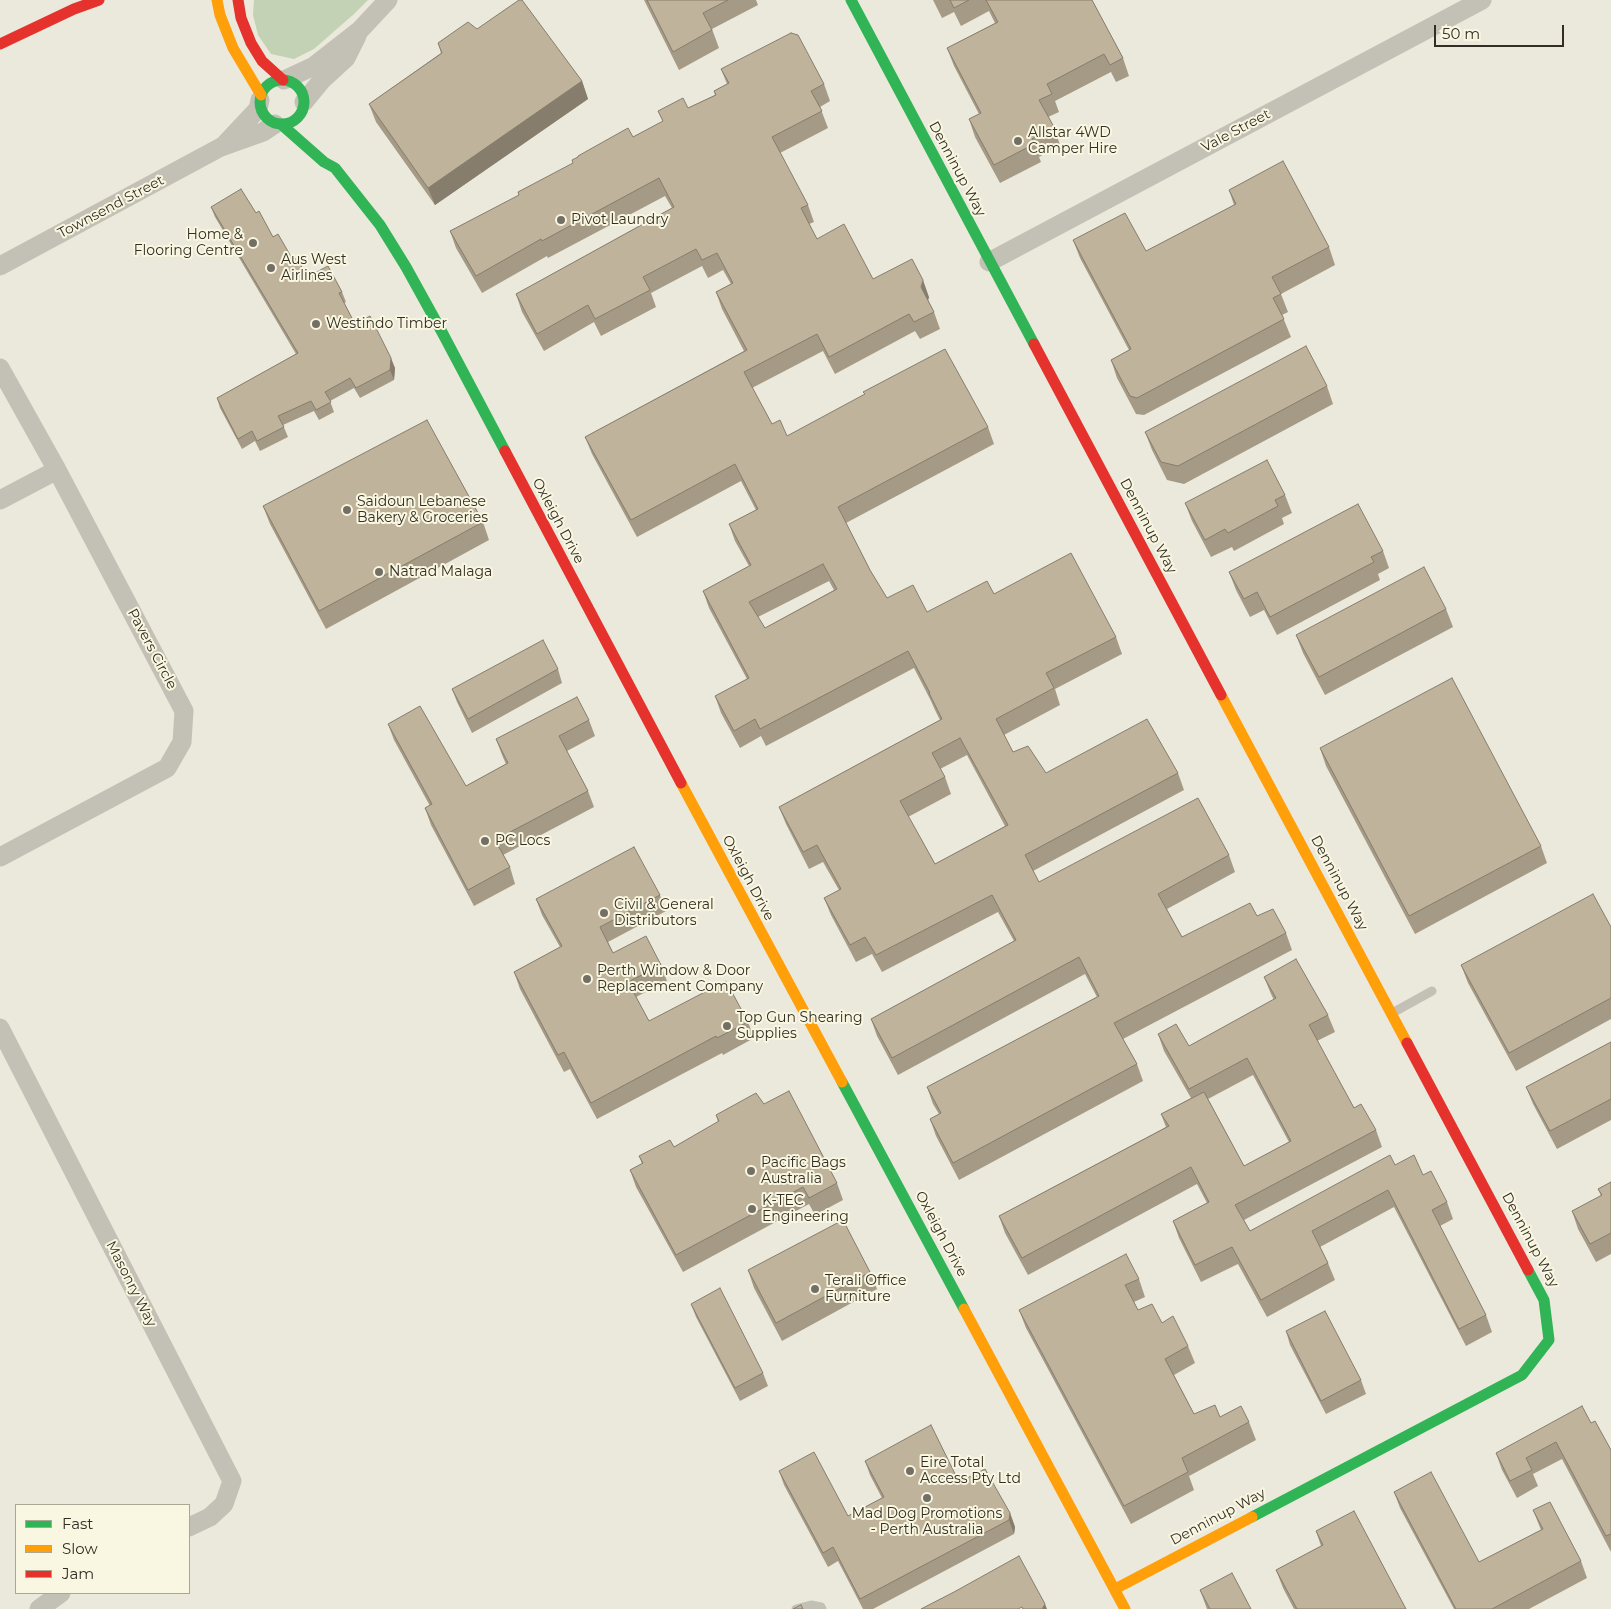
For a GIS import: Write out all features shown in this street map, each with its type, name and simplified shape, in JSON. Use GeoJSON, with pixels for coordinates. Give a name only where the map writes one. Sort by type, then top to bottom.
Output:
{"type":"FeatureCollection","features":[{"type":"Feature","properties":{"kind":"street"},"geometry":{"type":"LineString","coordinates":[[0,44],[74,9],[99,0]]}},
{"type":"Feature","properties":{"kind":"street"},"geometry":{"type":"LineString","coordinates":[[217,0],[220,14],[233,48],[260,98]]}},
{"type":"Feature","properties":{"kind":"street"},"geometry":{"type":"LineString","coordinates":[[238,0],[240,18],[251,43],[262,61],[283,80],[290,82],[300,90],[304,106],[311,121]]}},
{"type":"Feature","properties":{"kind":"street"},"geometry":{"type":"LineString","coordinates":[[360,30],[346,58],[322,80],[295,120],[279,124],[268,120],[260,108],[260,98],[264,89],[276,81],[283,80],[314,66],[360,30],[388,0]]}},
{"type":"Feature","properties":{"kind":"street","name":"Denninup Way"},"geometry":{"type":"LineString","coordinates":[[851,0],[1544,1300],[1549,1340],[1522,1375],[1115,1589]]}},
{"type":"Feature","properties":{"kind":"street","name":"Vale Street"},"geometry":{"type":"LineString","coordinates":[[990,262],[1482,0]]}},
{"type":"Feature","properties":{"kind":"street","name":"Townsend Street"},"geometry":{"type":"LineString","coordinates":[[221,147],[258,109],[260,98]]}},
{"type":"Feature","properties":{"kind":"street","name":"Townsend Street"},"geometry":{"type":"LineString","coordinates":[[0,266],[221,147],[263,132],[279,124]]}},
{"type":"Feature","properties":{"kind":"street","name":"Oxleigh Drive"},"geometry":{"type":"LineString","coordinates":[[279,124],[324,162],[335,168]]}},
{"type":"Feature","properties":{"kind":"street","name":"Oxleigh Drive"},"geometry":{"type":"LineString","coordinates":[[327,150],[335,168],[380,225],[443,334],[607,646],[1125,1609]]}},
{"type":"Feature","properties":{"kind":"street","name":"Pavers Circle"},"geometry":{"type":"LineString","coordinates":[[0,368],[57,470],[184,711],[182,742],[167,768],[0,857]]}},
{"type":"Feature","properties":{"kind":"street"},"geometry":{"type":"LineString","coordinates":[[0,500],[57,470]]}},
{"type":"Feature","properties":{"kind":"street","name":"Masonry Way"},"geometry":{"type":"LineString","coordinates":[[0,1028],[232,1481],[224,1504],[210,1517],[190,1527]]}},
{"type":"Feature","properties":{"kind":"street"},"geometry":{"type":"LineString","coordinates":[[39,1609],[61,1594]]}},
{"type":"Feature","properties":{"kind":"lane"},"geometry":{"type":"LineString","coordinates":[[1391,1013],[1432,991]]}},
{"type":"Feature","properties":{"kind":"lane"},"geometry":{"type":"LineString","coordinates":[[796,1609],[811,1605],[821,1607],[822,1609]]}},
{"type":"Feature","properties":{"kind":"green space"},"geometry":{"type":"Polygon","coordinates":[[[254,0],[368,0],[314,49],[294,59],[271,54],[258,35],[253,15],[254,0]]]}},
{"type":"Feature","properties":{"kind":"building"},"geometry":{"type":"Polygon","coordinates":[[[519,0],[522,0],[582,81],[428,188],[369,104],[442,53],[438,43],[468,22],[477,29],[519,0]]]}},
{"type":"Feature","properties":{"kind":"building"},"geometry":{"type":"Polygon","coordinates":[[[647,0],[728,0],[703,13],[712,30],[673,52],[647,0]]]}},
{"type":"Feature","properties":{"kind":"building"},"geometry":{"type":"Polygon","coordinates":[[[950,0],[969,0],[954,8],[950,0]]]}},
{"type":"Feature","properties":{"kind":"building"},"geometry":{"type":"Polygon","coordinates":[[[986,0],[1092,0],[1123,58],[1110,65],[1104,54],[1047,84],[1052,94],[1039,100],[1054,127],[1032,139],[1034,144],[994,165],[969,119],[981,113],[947,48],[998,22],[986,0]]]}},
{"type":"Feature","properties":{"kind":"building"},"geometry":{"type":"Polygon","coordinates":[[[791,33],[798,35],[824,84],[811,91],[822,111],[772,137],[808,205],[801,208],[817,239],[844,224],[873,279],[912,259],[923,280],[921,287],[934,312],[914,322],[909,314],[829,357],[817,334],[744,372],[772,424],[780,420],[787,436],[865,394],[863,392],[945,349],[988,427],[838,507],[870,570],[887,598],[913,585],[927,612],[987,581],[994,594],[1071,553],[1116,637],[1046,673],[1054,688],[996,719],[1013,752],[1028,746],[1046,773],[1147,719],[1178,773],[1025,855],[1039,882],[1198,798],[1229,855],[1158,894],[1182,937],[1250,903],[1257,916],[1273,909],[1286,933],[1114,1023],[1137,1064],[953,1163],[930,1119],[941,1113],[927,1087],[1099,996],[1079,957],[892,1058],[871,1019],[1016,940],[992,895],[876,955],[865,937],[850,945],[824,898],[841,889],[817,845],[803,852],[779,807],[942,719],[930,693],[908,651],[760,729],[755,719],[734,731],[715,696],[749,678],[703,591],[751,565],[729,524],[758,509],[735,464],[631,520],[585,437],[747,350],[716,292],[733,283],[717,253],[702,260],[696,249],[643,277],[650,290],[595,319],[588,305],[537,334],[516,294],[674,207],[659,178],[542,241],[541,239],[476,276],[450,231],[519,195],[518,192],[573,163],[572,160],[578,156],[628,128],[633,137],[663,121],[658,111],[683,98],[688,108],[716,95],[714,91],[729,83],[721,69],[791,33]],[[823,564],[749,602],[765,628],[837,589],[823,564]],[[960,738],[932,753],[945,777],[900,801],[935,864],[1008,825],[960,738]]]}},
{"type":"Feature","properties":{"kind":"building"},"geometry":{"type":"Polygon","coordinates":[[[1283,161],[1329,247],[1272,277],[1281,294],[1273,298],[1284,319],[1137,398],[1130,396],[1111,360],[1131,349],[1073,240],[1125,213],[1146,251],[1236,204],[1229,190],[1283,161]]]}},
{"type":"Feature","properties":{"kind":"building"},"geometry":{"type":"Polygon","coordinates":[[[241,189],[256,213],[259,211],[273,237],[278,234],[293,260],[297,258],[307,277],[328,266],[342,292],[339,293],[355,324],[370,316],[391,358],[390,370],[356,388],[350,378],[325,392],[331,402],[316,410],[311,401],[278,416],[284,427],[257,441],[252,431],[238,439],[217,398],[298,353],[211,207],[241,189]]]}},
{"type":"Feature","properties":{"kind":"building"},"geometry":{"type":"Polygon","coordinates":[[[1306,346],[1327,386],[1178,466],[1161,462],[1145,432],[1306,346]]]}},
{"type":"Feature","properties":{"kind":"building"},"geometry":{"type":"Polygon","coordinates":[[[427,420],[483,522],[319,611],[263,506],[427,420]]]}},
{"type":"Feature","properties":{"kind":"building"},"geometry":{"type":"Polygon","coordinates":[[[1267,460],[1285,495],[1275,500],[1278,506],[1228,533],[1225,529],[1205,540],[1185,503],[1267,460]]]}},
{"type":"Feature","properties":{"kind":"building"},"geometry":{"type":"Polygon","coordinates":[[[1358,504],[1383,551],[1371,557],[1374,562],[1270,617],[1257,592],[1244,599],[1229,572],[1358,504]]]}},
{"type":"Feature","properties":{"kind":"building"},"geometry":{"type":"Polygon","coordinates":[[[1424,567],[1446,609],[1319,677],[1296,635],[1424,567]]]}},
{"type":"Feature","properties":{"kind":"building"},"geometry":{"type":"Polygon","coordinates":[[[543,640],[558,669],[468,719],[452,689],[543,640]]]}},
{"type":"Feature","properties":{"kind":"building"},"geometry":{"type":"Polygon","coordinates":[[[1452,678],[1541,846],[1409,916],[1320,748],[1452,678]]]}},
{"type":"Feature","properties":{"kind":"building"},"geometry":{"type":"Polygon","coordinates":[[[577,697],[589,720],[559,736],[588,791],[495,840],[510,867],[468,890],[425,808],[432,804],[388,724],[420,706],[466,786],[508,763],[496,739],[577,697]]]}},
{"type":"Feature","properties":{"kind":"building"},"geometry":{"type":"Polygon","coordinates":[[[634,847],[660,895],[600,927],[613,953],[646,936],[661,965],[628,982],[649,1021],[726,981],[748,1022],[717,1038],[716,1036],[591,1103],[564,1052],[558,1055],[514,972],[562,946],[536,899],[634,847]]]}},
{"type":"Feature","properties":{"kind":"building"},"geometry":{"type":"Polygon","coordinates":[[[1593,894],[1611,927],[1611,998],[1509,1053],[1461,965],[1593,894]]]}},
{"type":"Feature","properties":{"kind":"building"},"geometry":{"type":"Polygon","coordinates":[[[1296,959],[1328,1015],[1309,1025],[1354,1108],[1361,1104],[1376,1130],[1235,1205],[1250,1231],[1390,1155],[1395,1165],[1414,1155],[1423,1175],[1431,1171],[1447,1202],[1432,1210],[1486,1315],[1459,1329],[1388,1190],[1312,1231],[1328,1263],[1261,1300],[1232,1247],[1195,1265],[1173,1221],[1209,1202],[1191,1167],[1022,1258],[999,1216],[1169,1126],[1161,1114],[1204,1092],[1244,1166],[1291,1141],[1247,1058],[1189,1089],[1158,1034],[1176,1024],[1189,1046],[1276,998],[1264,977],[1296,959]]]}},
{"type":"Feature","properties":{"kind":"building"},"geometry":{"type":"Polygon","coordinates":[[[1611,1042],[1611,1099],[1550,1131],[1526,1087],[1611,1042]]]}},
{"type":"Feature","properties":{"kind":"building"},"geometry":{"type":"Polygon","coordinates":[[[789,1091],[837,1183],[809,1198],[803,1187],[676,1255],[630,1170],[643,1163],[639,1156],[670,1140],[674,1147],[719,1121],[716,1115],[756,1093],[764,1104],[789,1091]]]}},
{"type":"Feature","properties":{"kind":"building"},"geometry":{"type":"Polygon","coordinates":[[[1611,1182],[1611,1233],[1590,1244],[1572,1211],[1602,1195],[1598,1189],[1611,1182]]]}},
{"type":"Feature","properties":{"kind":"building","name":"Terali Office Furniture"},"geometry":{"type":"Polygon","coordinates":[[[843,1220],[870,1272],[776,1323],[748,1270],[843,1220]]]}},
{"type":"Feature","properties":{"kind":"building"},"geometry":{"type":"Polygon","coordinates":[[[1126,1254],[1139,1279],[1125,1285],[1138,1310],[1152,1304],[1162,1323],[1173,1316],[1188,1346],[1165,1359],[1194,1414],[1215,1405],[1220,1417],[1241,1406],[1249,1422],[1182,1458],[1188,1472],[1124,1506],[1019,1310],[1126,1254]]]}},
{"type":"Feature","properties":{"kind":"building"},"geometry":{"type":"Polygon","coordinates":[[[720,1288],[763,1373],[735,1388],[691,1304],[720,1288]]]}},
{"type":"Feature","properties":{"kind":"building"},"geometry":{"type":"Polygon","coordinates":[[[1325,1311],[1361,1380],[1321,1401],[1286,1331],[1325,1311]]]}},
{"type":"Feature","properties":{"kind":"building"},"geometry":{"type":"Polygon","coordinates":[[[1582,1406],[1591,1423],[1595,1421],[1611,1450],[1611,1534],[1606,1536],[1556,1442],[1526,1458],[1532,1470],[1510,1481],[1496,1453],[1582,1406]]]}},
{"type":"Feature","properties":{"kind":"building"},"geometry":{"type":"Polygon","coordinates":[[[931,1425],[959,1482],[985,1469],[1010,1513],[1009,1520],[860,1599],[833,1547],[823,1553],[779,1471],[814,1452],[848,1516],[884,1497],[865,1461],[931,1425]]]}},
{"type":"Feature","properties":{"kind":"building"},"geometry":{"type":"Polygon","coordinates":[[[1431,1472],[1479,1562],[1543,1529],[1533,1510],[1550,1502],[1581,1561],[1492,1609],[1456,1609],[1394,1492],[1431,1472]]]}},
{"type":"Feature","properties":{"kind":"building"},"geometry":{"type":"Polygon","coordinates":[[[1354,1511],[1406,1609],[1297,1609],[1276,1570],[1323,1545],[1316,1531],[1354,1511]]]}},
{"type":"Feature","properties":{"kind":"building"},"geometry":{"type":"Polygon","coordinates":[[[1019,1556],[1045,1604],[1042,1609],[1023,1609],[1022,1607],[1018,1609],[921,1609],[954,1592],[1019,1556]]]}},
{"type":"Feature","properties":{"kind":"building"},"geometry":{"type":"Polygon","coordinates":[[[1232,1573],[1251,1609],[1210,1609],[1200,1590],[1232,1573]]]}},
{"type":"Feature","properties":{"kind":"building"},"geometry":{"type":"Polygon","coordinates":[[[801,1605],[803,1609],[793,1609],[801,1605]]]}},
{"type":"Feature","properties":{"kind":"traffic: fast"},"geometry":{"type":"LineString","coordinates":[[851,0],[1034,344]]}},
{"type":"Feature","properties":{"kind":"traffic: fast"},"geometry":{"type":"LineString","coordinates":[[278,80],[286,80],[298,86],[304,102],[298,118],[286,124],[278,124],[266,118],[260,106],[260,98],[266,86],[278,80]]}},
{"type":"Feature","properties":{"kind":"traffic: fast"},"geometry":{"type":"LineString","coordinates":[[282,125],[324,162],[335,168],[380,225],[406,267],[505,451]]}},
{"type":"Feature","properties":{"kind":"traffic: fast"},"geometry":{"type":"LineString","coordinates":[[842,1082],[964,1309]]}},
{"type":"Feature","properties":{"kind":"traffic: fast"},"geometry":{"type":"LineString","coordinates":[[1252,1517],[1522,1375],[1549,1340],[1544,1300],[1528,1270]]}},
{"type":"Feature","properties":{"kind":"traffic: slow"},"geometry":{"type":"LineString","coordinates":[[217,0],[220,15],[233,48],[261,95]]}},
{"type":"Feature","properties":{"kind":"traffic: slow"},"geometry":{"type":"LineString","coordinates":[[1221,695],[1407,1043]]}},
{"type":"Feature","properties":{"kind":"traffic: slow"},"geometry":{"type":"LineString","coordinates":[[681,783],[842,1082]]}},
{"type":"Feature","properties":{"kind":"traffic: slow"},"geometry":{"type":"LineString","coordinates":[[964,1309],[1125,1609]]}},
{"type":"Feature","properties":{"kind":"traffic: slow"},"geometry":{"type":"LineString","coordinates":[[1115,1589],[1252,1517]]}},
{"type":"Feature","properties":{"kind":"traffic: jam"},"geometry":{"type":"LineString","coordinates":[[0,44],[74,9],[99,0]]}},
{"type":"Feature","properties":{"kind":"traffic: jam"},"geometry":{"type":"LineString","coordinates":[[238,0],[241,18],[251,43],[262,61],[283,80]]}},
{"type":"Feature","properties":{"kind":"traffic: jam"},"geometry":{"type":"LineString","coordinates":[[1034,344],[1221,695]]}},
{"type":"Feature","properties":{"kind":"traffic: jam"},"geometry":{"type":"LineString","coordinates":[[505,451],[681,783]]}},
{"type":"Feature","properties":{"kind":"traffic: jam"},"geometry":{"type":"LineString","coordinates":[[1407,1043],[1528,1270]]}},
{"type":"Feature","properties":{"kind":"place","name":"Allstar 4WD Camper Hire"},"geometry":{"type":"Point","coordinates":[1018,141]}},
{"type":"Feature","properties":{"kind":"place","name":"Pivot Laundry"},"geometry":{"type":"Point","coordinates":[561,220]}},
{"type":"Feature","properties":{"kind":"place","name":"Home & Flooring Centre"},"geometry":{"type":"Point","coordinates":[253,243]}},
{"type":"Feature","properties":{"kind":"place","name":"Aus West Airlines"},"geometry":{"type":"Point","coordinates":[271,268]}},
{"type":"Feature","properties":{"kind":"place","name":"Westindo Timber"},"geometry":{"type":"Point","coordinates":[316,324]}},
{"type":"Feature","properties":{"kind":"place","name":"Saidoun Lebanese Bakery & Groceries"},"geometry":{"type":"Point","coordinates":[347,510]}},
{"type":"Feature","properties":{"kind":"place","name":"Natrad Malaga"},"geometry":{"type":"Point","coordinates":[379,572]}},
{"type":"Feature","properties":{"kind":"place","name":"PC Locs"},"geometry":{"type":"Point","coordinates":[485,841]}},
{"type":"Feature","properties":{"kind":"place","name":"Civil & General Distributors"},"geometry":{"type":"Point","coordinates":[604,913]}},
{"type":"Feature","properties":{"kind":"place","name":"Perth Window & Door Replacement Company"},"geometry":{"type":"Point","coordinates":[587,979]}},
{"type":"Feature","properties":{"kind":"place","name":"Top Gun Shearing Supplies"},"geometry":{"type":"Point","coordinates":[727,1026]}},
{"type":"Feature","properties":{"kind":"place","name":"Pacific Bags Australia"},"geometry":{"type":"Point","coordinates":[751,1171]}},
{"type":"Feature","properties":{"kind":"place","name":"K-TEC Engineering"},"geometry":{"type":"Point","coordinates":[752,1209]}},
{"type":"Feature","properties":{"kind":"place","name":"Terali Office Furniture"},"geometry":{"type":"Point","coordinates":[815,1289]}},
{"type":"Feature","properties":{"kind":"place","name":"Eire Total Access Pty Ltd"},"geometry":{"type":"Point","coordinates":[910,1471]}},
{"type":"Feature","properties":{"kind":"place","name":"Mad Dog Promotions - Perth Australia"},"geometry":{"type":"Point","coordinates":[927,1498]}}]}
